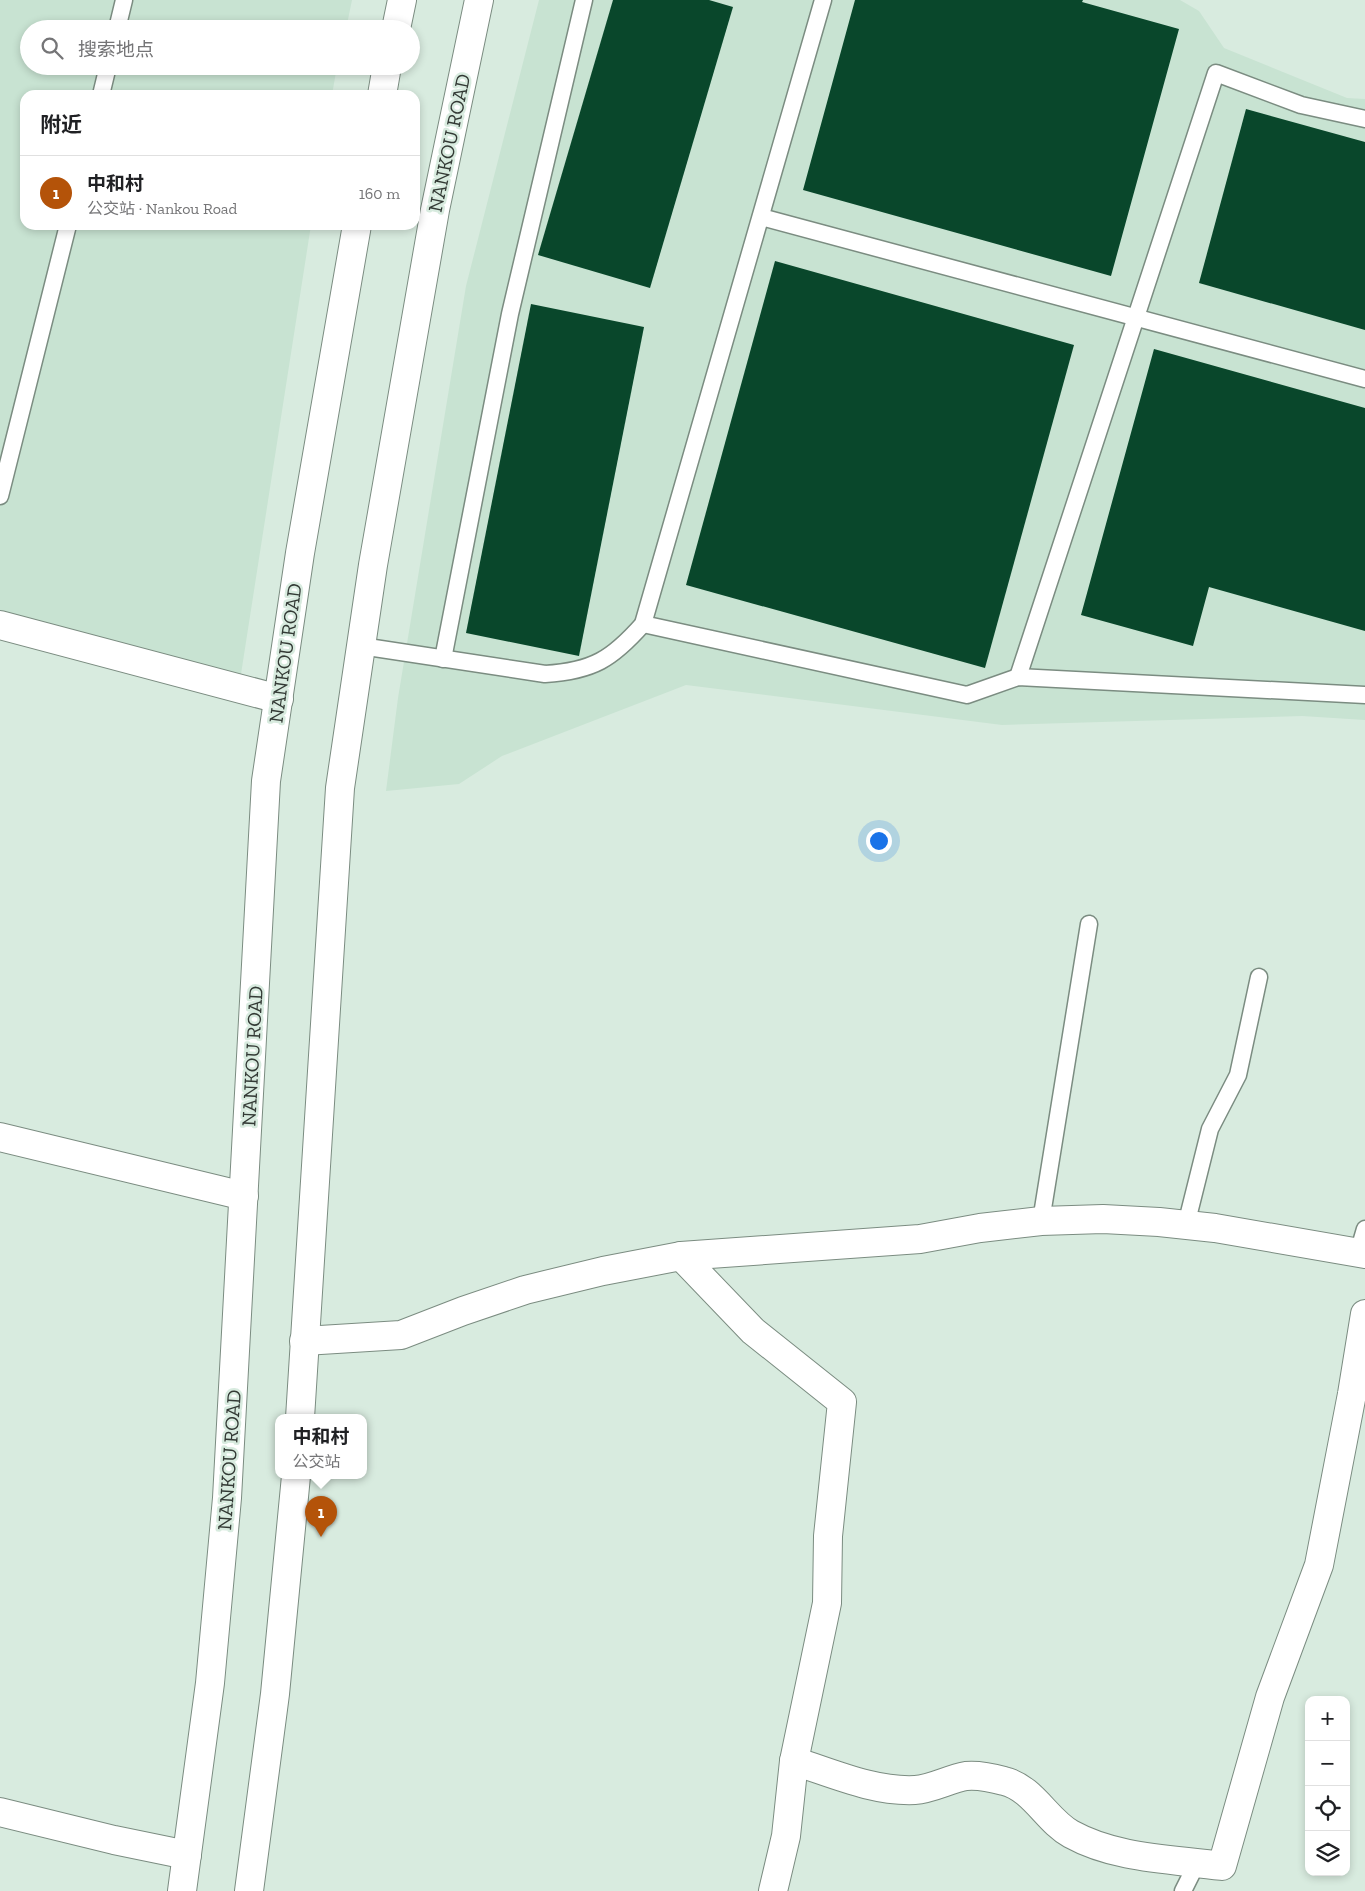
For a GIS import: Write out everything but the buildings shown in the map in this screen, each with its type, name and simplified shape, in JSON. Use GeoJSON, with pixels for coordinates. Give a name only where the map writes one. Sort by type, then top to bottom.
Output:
{"type":"FeatureCollection","features":[{"type":"Feature","properties":{"kind":"main road"},"geometry":{"type":"LineString","coordinates":[[398,20],[402,0]]}},
{"type":"Feature","properties":{"kind":"main road","name":"NANKOU ROAD"},"geometry":{"type":"LineString","coordinates":[[300,1414],[340,788],[373,565],[435,210],[479,0]]}},
{"type":"Feature","properties":{"kind":"main road"},"geometry":{"type":"LineString","coordinates":[[383,90],[385,75]]}},
{"type":"Feature","properties":{"kind":"main road","name":"NANKOU ROAD"},"geometry":{"type":"LineString","coordinates":[[182,1891],[221,1583],[233,1411],[266,780],[300,553],[356,230]]}},
{"type":"Feature","properties":{"kind":"main road"},"geometry":{"type":"LineString","coordinates":[[0,625],[278,699]]}},
{"type":"Feature","properties":{"kind":"main road"},"geometry":{"type":"LineString","coordinates":[[0,1136],[244,1196]]}},
{"type":"Feature","properties":{"kind":"main road"},"geometry":{"type":"LineString","coordinates":[[304,1341],[401,1335],[525,1290],[602,1271],[681,1256],[920,1239],[980,1228],[1041,1221],[1103,1219],[1186,1225],[1363,1245]]}},
{"type":"Feature","properties":{"kind":"main road"},"geometry":{"type":"LineString","coordinates":[[681,1256],[753,1331],[842,1402],[828,1536],[827,1603],[794,1761],[786,1836],[773,1891]]}},
{"type":"Feature","properties":{"kind":"main road"},"geometry":{"type":"LineString","coordinates":[[794,1761],[869,1785],[905,1790],[918,1790],[967,1776],[1004,1781],[1014,1785],[1034,1799],[1069,1833],[1091,1844],[1117,1852],[1222,1866],[1270,1697],[1319,1565],[1352,1394],[1365,1314]]}},
{"type":"Feature","properties":{"kind":"main road"},"geometry":{"type":"LineString","coordinates":[[249,1891],[275,1694],[296,1479]]}},
{"type":"Feature","properties":{"kind":"main road"},"geometry":{"type":"LineString","coordinates":[[0,1812],[114,1840],[187,1854]]}},
{"type":"Feature","properties":{"kind":"lane"},"geometry":{"type":"LineString","coordinates":[[119,20],[124,0]]}},
{"type":"Feature","properties":{"kind":"lane"},"geometry":{"type":"LineString","coordinates":[[443,659],[510,314],[584,0]]}},
{"type":"Feature","properties":{"kind":"lane"},"geometry":{"type":"LineString","coordinates":[[361,646],[545,674],[570,673],[594,665],[621,649],[643,624],[823,0]]}},
{"type":"Feature","properties":{"kind":"lane"},"geometry":{"type":"LineString","coordinates":[[1018,677],[1216,73],[1301,104],[1365,119]]}},
{"type":"Feature","properties":{"kind":"lane"},"geometry":{"type":"LineString","coordinates":[[102,90],[106,75]]}},
{"type":"Feature","properties":{"kind":"lane"},"geometry":{"type":"LineString","coordinates":[[760,217],[1365,379]]}},
{"type":"Feature","properties":{"kind":"lane"},"geometry":{"type":"LineString","coordinates":[[0,496],[67,230]]}},
{"type":"Feature","properties":{"kind":"lane"},"geometry":{"type":"LineString","coordinates":[[643,624],[967,695],[1018,677],[1365,695]]}},
{"type":"Feature","properties":{"kind":"lane"},"geometry":{"type":"LineString","coordinates":[[1041,1221],[1089,924]]}},
{"type":"Feature","properties":{"kind":"lane"},"geometry":{"type":"LineString","coordinates":[[1186,1225],[1210,1129],[1238,1075],[1259,977]]}},
{"type":"Feature","properties":{"kind":"lane"},"geometry":{"type":"LineString","coordinates":[[1183,1891],[1197,1863]]}},
{"type":"Feature","properties":{"kind":"shaded area"},"geometry":{"type":"Polygon","coordinates":[[[0,0],[352,0],[348,20],[20,20],[20,75],[335,75],[333,90],[20,90],[20,230],[310,230],[241,674],[0,613],[0,0]]]}},
{"type":"Feature","properties":{"kind":"shaded area"},"geometry":{"type":"Polygon","coordinates":[[[539,0],[1180,0],[1199,11],[1224,48],[1347,98],[1365,99],[1365,720],[1302,716],[1002,725],[686,685],[502,756],[459,784],[386,791],[398,698],[466,286],[539,0]]]}},
{"type":"Feature","properties":{"kind":"place","name":"中和村"},"geometry":{"type":"Point","coordinates":[321,1537]}}]}
